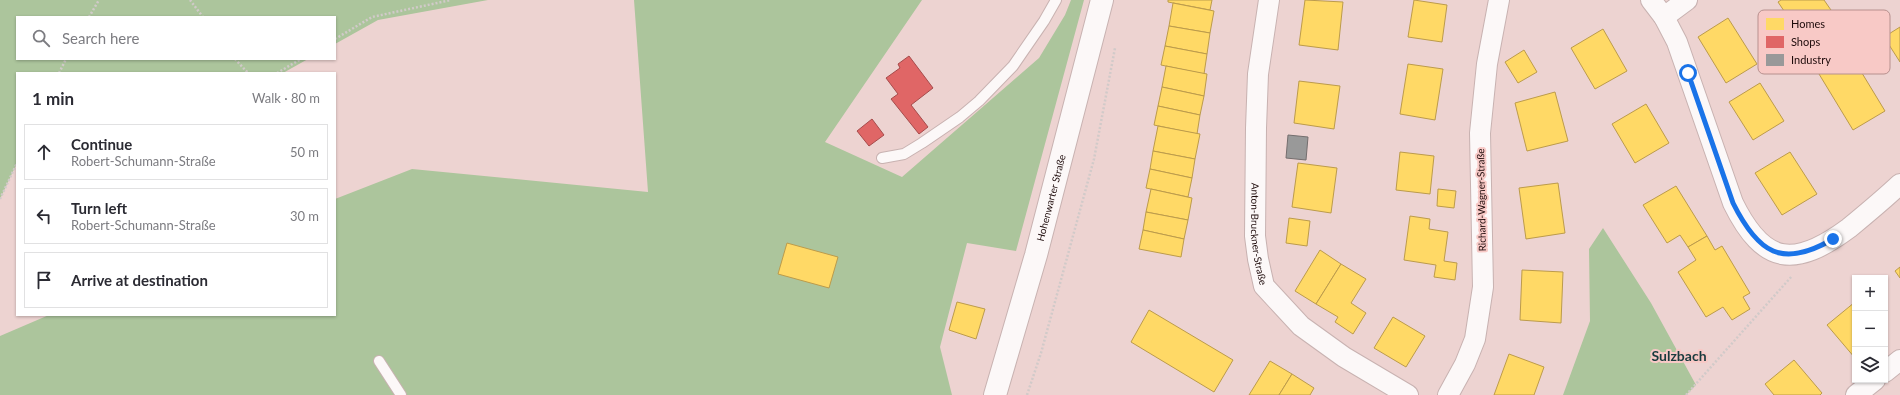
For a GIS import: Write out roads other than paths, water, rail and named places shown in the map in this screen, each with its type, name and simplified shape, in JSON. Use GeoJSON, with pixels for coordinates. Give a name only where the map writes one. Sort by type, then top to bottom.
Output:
{"type":"FeatureCollection","features":[{"type":"Feature","properties":{"kind":"street","name":"Hohenwarter Straße"},"geometry":{"type":"LineString","coordinates":[[995,395],[1036,255],[1102,0]]}},
{"type":"Feature","properties":{"kind":"street","name":"Anton-Bruckner-Straße"},"geometry":{"type":"LineString","coordinates":[[1269,0],[1258,74],[1256,128],[1255,236],[1264,286],[1283,308],[1312,334],[1344,357],[1408,395]]}},
{"type":"Feature","properties":{"kind":"street","name":"Richard-Wagner-Straße"},"geometry":{"type":"LineString","coordinates":[[1448,395],[1465,364],[1475,340],[1483,287],[1480,133],[1487,64],[1499,0]]}},
{"type":"Feature","properties":{"kind":"street"},"geometry":{"type":"LineString","coordinates":[[1651,0],[1664,17],[1676,42],[1733,203],[1743,223],[1756,239],[1769,249],[1784,255],[1798,255],[1815,250],[1853,224],[1900,184]]}},
{"type":"Feature","properties":{"kind":"street"},"geometry":{"type":"LineString","coordinates":[[1664,17],[1687,0]]}},
{"type":"Feature","properties":{"kind":"street"},"geometry":{"type":"LineString","coordinates":[[1888,370],[1900,360]]}},
{"type":"Feature","properties":{"kind":"street"},"geometry":{"type":"LineString","coordinates":[[1856,395],[1871,383]]}},
{"type":"Feature","properties":{"kind":"lane"},"geometry":{"type":"LineString","coordinates":[[882,158],[904,154],[954,121],[979,101],[1013,66],[1040,27],[1056,0]]}},
{"type":"Feature","properties":{"kind":"lane"},"geometry":{"type":"LineString","coordinates":[[379,361],[401,395]]}},
{"type":"Feature","properties":{"kind":"district","name":"Sulzbach"},"geometry":{"type":"Point","coordinates":[1679,356]}}]}
